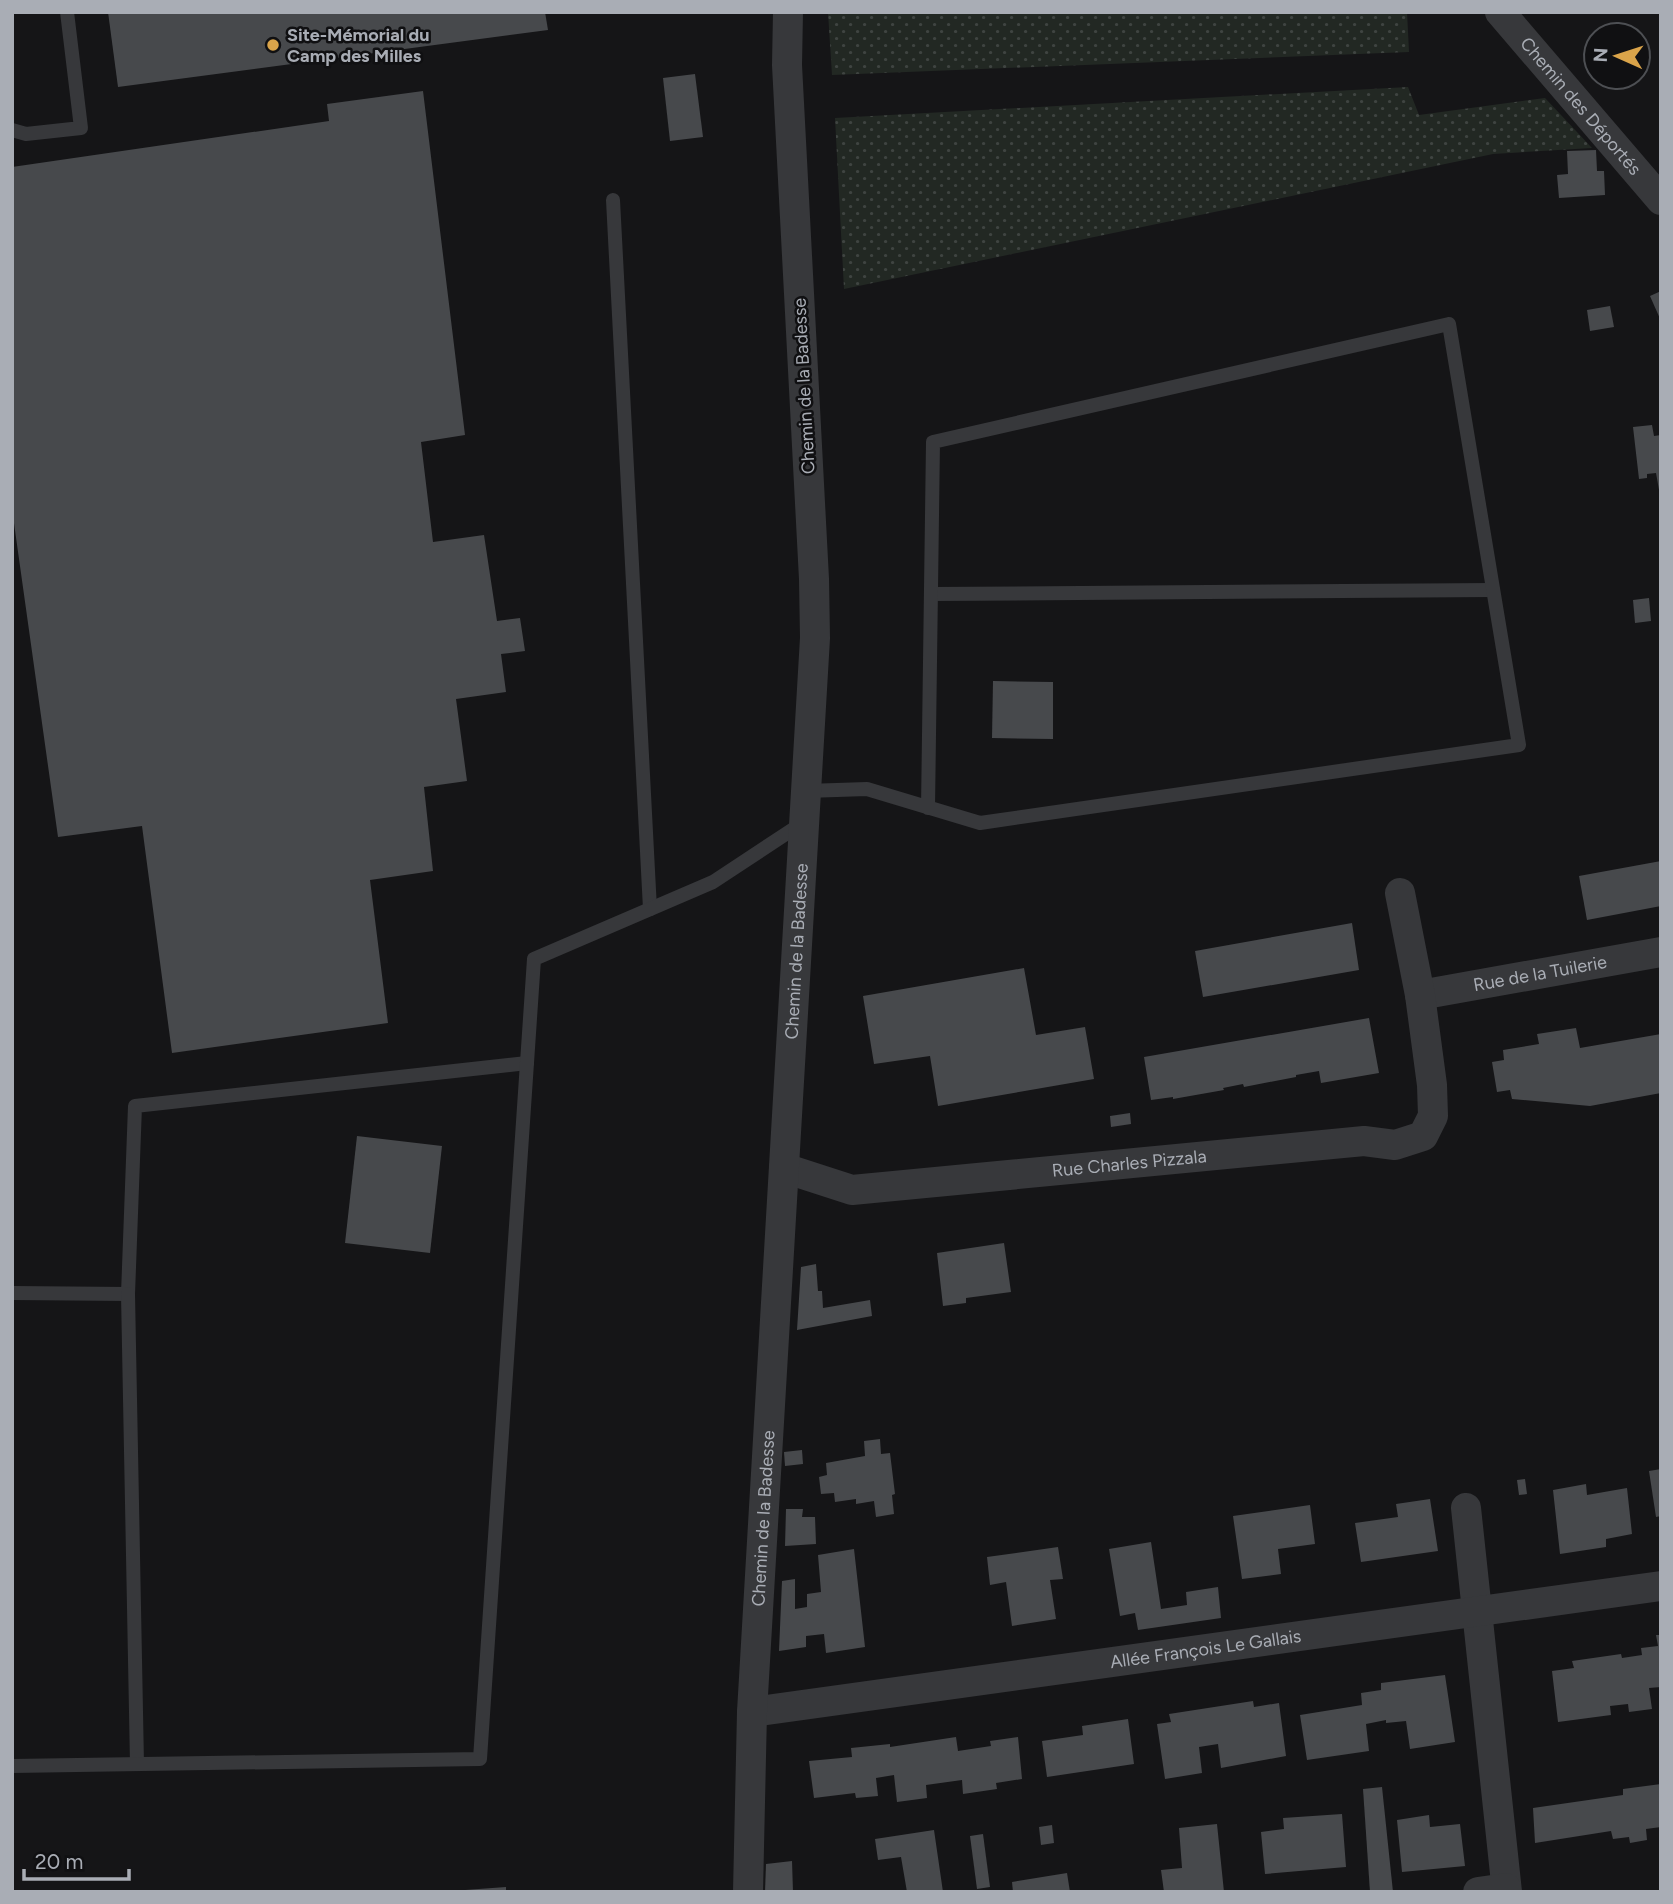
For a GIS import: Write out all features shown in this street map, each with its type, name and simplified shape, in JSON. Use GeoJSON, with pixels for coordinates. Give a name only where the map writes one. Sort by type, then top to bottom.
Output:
{"type":"FeatureCollection","features":[{"type":"Feature","properties":{"kind":"street","name":"Chemin de la Badesse"},"geometry":{"type":"LineString","coordinates":[[748,1892],[752,1712],[815,638],[787,65],[788,12]]}},
{"type":"Feature","properties":{"kind":"street","name":"Chemin des Déportés"},"geometry":{"type":"LineString","coordinates":[[1500,12],[1661,200]]}},
{"type":"Feature","properties":{"kind":"street"},"geometry":{"type":"LineString","coordinates":[[1400,892],[1420,995]]}},
{"type":"Feature","properties":{"kind":"street","name":"Rue de la Tuilerie"},"geometry":{"type":"LineString","coordinates":[[1420,995],[1661,952]]}},
{"type":"Feature","properties":{"kind":"street","name":"Rue Charles Pizzala"},"geometry":{"type":"LineString","coordinates":[[784,1168],[852,1190],[1364,1141],[1395,1145],[1423,1136],[1433,1116],[1432,1085],[1420,995]]}},
{"type":"Feature","properties":{"kind":"street"},"geometry":{"type":"LineString","coordinates":[[1466,1508],[1477,1611],[1497,1890]]}},
{"type":"Feature","properties":{"kind":"street","name":"Allée François Le Gallais"},"geometry":{"type":"LineString","coordinates":[[752,1712],[1661,1586]]}},
{"type":"Feature","properties":{"kind":"lane"},"geometry":{"type":"LineString","coordinates":[[12,130],[26,134],[81,128],[67,12]]}},
{"type":"Feature","properties":{"kind":"lane"},"geometry":{"type":"LineString","coordinates":[[613,200],[650,909]]}},
{"type":"Feature","properties":{"kind":"lane"},"geometry":{"type":"LineString","coordinates":[[806,791],[867,789],[928,808],[980,824],[1519,745],[1449,324],[933,442],[928,808]]}},
{"type":"Feature","properties":{"kind":"lane"},"geometry":{"type":"LineString","coordinates":[[931,594],[1493,590]]}},
{"type":"Feature","properties":{"kind":"lane"},"geometry":{"type":"LineString","coordinates":[[12,1766],[480,1759],[534,959],[713,882],[805,822]]}},
{"type":"Feature","properties":{"kind":"lane"},"geometry":{"type":"LineString","coordinates":[[136,1764],[128,1294],[135,1106],[527,1063]]}},
{"type":"Feature","properties":{"kind":"lane"},"geometry":{"type":"LineString","coordinates":[[12,1293],[128,1294]]}},
{"type":"Feature","properties":{"kind":"shaded area"},"geometry":{"type":"Polygon","coordinates":[[[828,12],[1407,12],[1409,52],[832,75],[828,12]]]}},
{"type":"Feature","properties":{"kind":"shaded area"},"geometry":{"type":"Polygon","coordinates":[[[1408,87],[1419,115],[1545,98],[1592,148],[1493,154],[844,289],[835,118],[1408,87]]]}},
{"type":"Feature","properties":{"kind":"building","name":"Site-Mémorial du Camp des Milles"},"geometry":{"type":"Polygon","coordinates":[[[108,12],[545,12],[548,30],[118,87],[108,12]]]}},
{"type":"Feature","properties":{"kind":"building"},"geometry":{"type":"Polygon","coordinates":[[[695,74],[703,137],[670,141],[663,78],[695,74]]]}},
{"type":"Feature","properties":{"kind":"building"},"geometry":{"type":"Polygon","coordinates":[[[423,91],[465,435],[421,442],[433,542],[484,535],[497,621],[520,618],[525,651],[501,654],[506,692],[456,699],[467,781],[424,787],[433,871],[370,880],[388,1023],[172,1053],[142,826],[58,837],[12,509],[12,167],[329,121],[327,104],[423,91]]]}},
{"type":"Feature","properties":{"kind":"building"},"geometry":{"type":"Polygon","coordinates":[[[1596,150],[1597,171],[1604,171],[1605,195],[1559,198],[1557,175],[1568,174],[1567,151],[1596,150]]]}},
{"type":"Feature","properties":{"kind":"building"},"geometry":{"type":"Polygon","coordinates":[[[1661,291],[1661,321],[1650,296],[1661,291]]]}},
{"type":"Feature","properties":{"kind":"building"},"geometry":{"type":"Polygon","coordinates":[[[1610,306],[1614,327],[1590,331],[1587,310],[1610,306]]]}},
{"type":"Feature","properties":{"kind":"building"},"geometry":{"type":"Polygon","coordinates":[[[1652,425],[1654,436],[1661,435],[1661,501],[1656,473],[1639,479],[1633,427],[1652,425]]]}},
{"type":"Feature","properties":{"kind":"building"},"geometry":{"type":"Polygon","coordinates":[[[1649,598],[1651,621],[1635,623],[1633,600],[1649,598]]]}},
{"type":"Feature","properties":{"kind":"building"},"geometry":{"type":"Polygon","coordinates":[[[993,681],[1053,682],[1053,739],[992,738],[993,681]]]}},
{"type":"Feature","properties":{"kind":"building"},"geometry":{"type":"Polygon","coordinates":[[[1661,861],[1661,906],[1587,920],[1579,876],[1661,861]]]}},
{"type":"Feature","properties":{"kind":"building"},"geometry":{"type":"Polygon","coordinates":[[[1352,923],[1359,970],[1203,997],[1195,951],[1352,923]]]}},
{"type":"Feature","properties":{"kind":"building"},"geometry":{"type":"Polygon","coordinates":[[[1024,968],[1036,1035],[1085,1027],[1094,1079],[938,1106],[930,1056],[874,1064],[863,996],[1024,968]]]}},
{"type":"Feature","properties":{"kind":"building"},"geometry":{"type":"Polygon","coordinates":[[[1369,1018],[1379,1073],[1321,1083],[1319,1071],[1244,1087],[1243,1084],[1173,1099],[1151,1100],[1144,1057],[1369,1018]]]}},
{"type":"Feature","properties":{"kind":"building"},"geometry":{"type":"Polygon","coordinates":[[[1576,1028],[1580,1048],[1661,1034],[1661,1093],[1590,1106],[1512,1099],[1510,1090],[1497,1092],[1492,1062],[1504,1060],[1503,1050],[1539,1044],[1537,1034],[1576,1028]]]}},
{"type":"Feature","properties":{"kind":"building"},"geometry":{"type":"Polygon","coordinates":[[[1130,1113],[1131,1124],[1111,1127],[1110,1116],[1130,1113]]]}},
{"type":"Feature","properties":{"kind":"building"},"geometry":{"type":"Polygon","coordinates":[[[357,1136],[442,1146],[430,1253],[345,1243],[357,1136]]]}},
{"type":"Feature","properties":{"kind":"building"},"geometry":{"type":"Polygon","coordinates":[[[1004,1243],[1011,1292],[966,1298],[966,1303],[943,1306],[937,1253],[1004,1243]]]}},
{"type":"Feature","properties":{"kind":"building"},"geometry":{"type":"Polygon","coordinates":[[[816,1264],[818,1291],[822,1291],[823,1308],[870,1300],[872,1316],[797,1330],[801,1267],[816,1264]]]}},
{"type":"Feature","properties":{"kind":"building"},"geometry":{"type":"Polygon","coordinates":[[[880,1439],[881,1454],[890,1453],[895,1494],[892,1495],[894,1514],[876,1517],[874,1501],[856,1504],[856,1499],[835,1502],[834,1493],[821,1494],[819,1477],[827,1475],[826,1463],[865,1456],[864,1441],[880,1439]]]}},
{"type":"Feature","properties":{"kind":"building"},"geometry":{"type":"Polygon","coordinates":[[[802,1450],[803,1464],[785,1466],[784,1452],[802,1450]]]}},
{"type":"Feature","properties":{"kind":"building"},"geometry":{"type":"Polygon","coordinates":[[[1661,1469],[1661,1516],[1656,1517],[1649,1471],[1661,1469]]]}},
{"type":"Feature","properties":{"kind":"building"},"geometry":{"type":"Polygon","coordinates":[[[1525,1479],[1527,1494],[1519,1495],[1517,1480],[1525,1479]]]}},
{"type":"Feature","properties":{"kind":"building"},"geometry":{"type":"Polygon","coordinates":[[[1586,1484],[1587,1495],[1627,1488],[1632,1534],[1606,1539],[1606,1547],[1560,1554],[1553,1490],[1586,1484]]]}},
{"type":"Feature","properties":{"kind":"building"},"geometry":{"type":"Polygon","coordinates":[[[1430,1499],[1438,1551],[1361,1562],[1355,1523],[1398,1517],[1396,1504],[1430,1499]]]}},
{"type":"Feature","properties":{"kind":"building"},"geometry":{"type":"Polygon","coordinates":[[[1310,1505],[1315,1544],[1278,1549],[1281,1574],[1242,1579],[1233,1516],[1310,1505]]]}},
{"type":"Feature","properties":{"kind":"building"},"geometry":{"type":"Polygon","coordinates":[[[786,1509],[803,1509],[802,1517],[815,1517],[816,1544],[785,1546],[786,1509]]]}},
{"type":"Feature","properties":{"kind":"building"},"geometry":{"type":"Polygon","coordinates":[[[1151,1542],[1161,1609],[1187,1605],[1186,1592],[1218,1587],[1221,1618],[1138,1630],[1135,1613],[1120,1616],[1109,1549],[1151,1542]]]}},
{"type":"Feature","properties":{"kind":"building"},"geometry":{"type":"Polygon","coordinates":[[[1058,1547],[1063,1579],[1050,1580],[1056,1619],[1012,1626],[1006,1582],[990,1585],[987,1557],[1058,1547]]]}},
{"type":"Feature","properties":{"kind":"building"},"geometry":{"type":"Polygon","coordinates":[[[854,1549],[865,1647],[826,1653],[824,1634],[806,1636],[806,1647],[779,1651],[782,1581],[795,1579],[795,1609],[807,1607],[807,1594],[821,1592],[818,1555],[854,1549]]]}},
{"type":"Feature","properties":{"kind":"building"},"geometry":{"type":"Polygon","coordinates":[[[1656,1635],[1661,1635],[1661,1687],[1649,1688],[1652,1709],[1629,1712],[1628,1704],[1610,1706],[1611,1715],[1558,1722],[1552,1671],[1574,1668],[1572,1661],[1621,1654],[1622,1658],[1642,1655],[1641,1648],[1658,1646],[1656,1635]]]}},
{"type":"Feature","properties":{"kind":"building"},"geometry":{"type":"Polygon","coordinates":[[[1445,1675],[1455,1742],[1410,1749],[1406,1721],[1386,1723],[1386,1720],[1366,1724],[1369,1751],[1307,1760],[1300,1715],[1362,1705],[1361,1693],[1381,1690],[1381,1683],[1445,1675]]]}},
{"type":"Feature","properties":{"kind":"building"},"geometry":{"type":"Polygon","coordinates":[[[1253,1701],[1254,1707],[1279,1703],[1286,1756],[1221,1768],[1218,1744],[1199,1747],[1202,1773],[1165,1779],[1157,1724],[1171,1722],[1169,1714],[1253,1701]]]}},
{"type":"Feature","properties":{"kind":"building"},"geometry":{"type":"Polygon","coordinates":[[[1128,1719],[1134,1764],[1047,1777],[1042,1741],[1083,1735],[1082,1726],[1128,1719]]]}},
{"type":"Feature","properties":{"kind":"building"},"geometry":{"type":"Polygon","coordinates":[[[956,1737],[958,1751],[991,1746],[990,1741],[1018,1737],[1022,1779],[996,1783],[997,1789],[963,1794],[962,1780],[926,1785],[927,1798],[897,1802],[894,1775],[876,1778],[878,1796],[856,1798],[855,1793],[814,1798],[809,1761],[852,1757],[851,1748],[890,1744],[890,1747],[956,1737]]]}},
{"type":"Feature","properties":{"kind":"building"},"geometry":{"type":"Polygon","coordinates":[[[1661,1784],[1661,1827],[1646,1829],[1647,1840],[1630,1843],[1629,1837],[1613,1839],[1611,1831],[1535,1843],[1533,1808],[1623,1795],[1623,1789],[1661,1784]]]}},
{"type":"Feature","properties":{"kind":"building"},"geometry":{"type":"Polygon","coordinates":[[[1382,1787],[1393,1892],[1370,1892],[1363,1789],[1382,1787]]]}},
{"type":"Feature","properties":{"kind":"building"},"geometry":{"type":"Polygon","coordinates":[[[1342,1814],[1346,1867],[1265,1874],[1261,1832],[1284,1829],[1283,1818],[1342,1814]]]}},
{"type":"Feature","properties":{"kind":"building"},"geometry":{"type":"Polygon","coordinates":[[[1429,1815],[1430,1827],[1460,1824],[1465,1866],[1402,1872],[1397,1820],[1429,1815]]]}},
{"type":"Feature","properties":{"kind":"building"},"geometry":{"type":"Polygon","coordinates":[[[1217,1824],[1224,1892],[1164,1892],[1161,1870],[1182,1868],[1179,1828],[1217,1824]]]}},
{"type":"Feature","properties":{"kind":"building"},"geometry":{"type":"Polygon","coordinates":[[[1052,1825],[1054,1843],[1041,1845],[1039,1827],[1052,1825]]]}},
{"type":"Feature","properties":{"kind":"building"},"geometry":{"type":"Polygon","coordinates":[[[934,1830],[943,1892],[907,1892],[901,1857],[878,1860],[875,1839],[934,1830]]]}},
{"type":"Feature","properties":{"kind":"building"},"geometry":{"type":"Polygon","coordinates":[[[983,1834],[990,1887],[977,1889],[970,1836],[983,1834]]]}},
{"type":"Feature","properties":{"kind":"building"},"geometry":{"type":"Polygon","coordinates":[[[792,1861],[793,1892],[765,1892],[766,1864],[792,1861]]]}},
{"type":"Feature","properties":{"kind":"building"},"geometry":{"type":"Polygon","coordinates":[[[1067,1873],[1070,1892],[1013,1892],[1012,1882],[1067,1873]]]}},
{"type":"Feature","properties":{"kind":"building"},"geometry":{"type":"Polygon","coordinates":[[[506,1887],[506,1892],[465,1892],[465,1890],[506,1887]]]}},
{"type":"Feature","properties":{"kind":"place","name":"Site-Mémorial du Camp des Milles"},"geometry":{"type":"Point","coordinates":[273,45]}}]}
